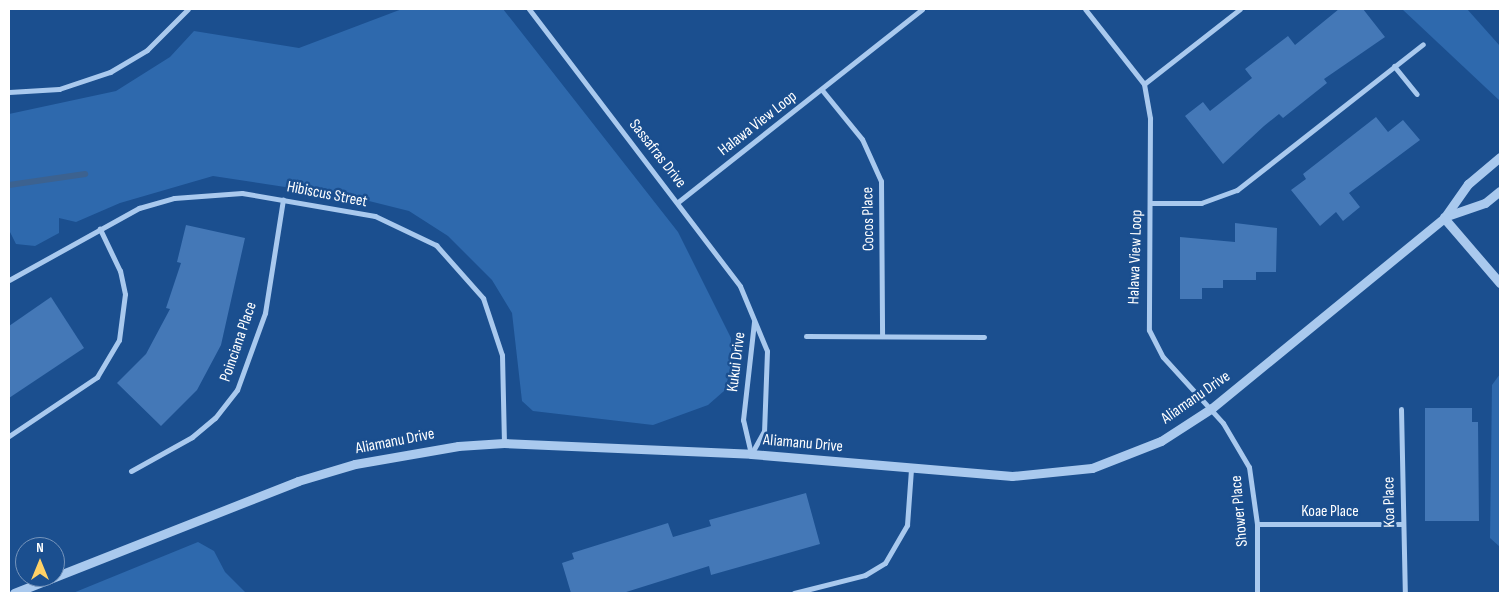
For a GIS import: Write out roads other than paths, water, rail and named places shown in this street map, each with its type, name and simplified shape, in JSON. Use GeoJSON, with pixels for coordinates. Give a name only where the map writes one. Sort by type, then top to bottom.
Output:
{"type":"FeatureCollection","features":[{"type":"Feature","properties":{"kind":"street"},"geometry":{"type":"LineString","coordinates":[[9,92],[59,89],[110,72],[147,50],[188,9]]}},
{"type":"Feature","properties":{"kind":"street","name":"Sassafras Drive"},"geometry":{"type":"LineString","coordinates":[[529,9],[678,202],[740,286],[754,321]]}},
{"type":"Feature","properties":{"kind":"street","name":"Halawa View Loop"},"geometry":{"type":"LineString","coordinates":[[678,202],[922,9]]}},
{"type":"Feature","properties":{"kind":"street","name":"Halawa View Loop"},"geometry":{"type":"LineString","coordinates":[[1085,9],[1144,84],[1150,118],[1149,330],[1163,357],[1212,408]]}},
{"type":"Feature","properties":{"kind":"street"},"geometry":{"type":"LineString","coordinates":[[1144,84],[1240,9]]}},
{"type":"Feature","properties":{"kind":"street"},"geometry":{"type":"LineString","coordinates":[[1150,203],[1200,203],[1237,190],[1423,44]]}},
{"type":"Feature","properties":{"kind":"street"},"geometry":{"type":"LineString","coordinates":[[1394,66],[1417,94]]}},
{"type":"Feature","properties":{"kind":"street","name":"Cocos Place"},"geometry":{"type":"LineString","coordinates":[[822,90],[862,139],[881,181],[882,336]]}},
{"type":"Feature","properties":{"kind":"street"},"geometry":{"type":"LineString","coordinates":[[1444,218],[1468,184],[1500,157]]}},
{"type":"Feature","properties":{"kind":"street"},"geometry":{"type":"LineString","coordinates":[[1444,218],[1486,204],[1500,191]]}},
{"type":"Feature","properties":{"kind":"street","name":"Hibiscus Street"},"geometry":{"type":"LineString","coordinates":[[9,280],[139,208],[174,198],[242,192],[375,216],[408,228],[436,245],[463,273],[483,298],[495,327],[504,380],[504,443]]}},
{"type":"Feature","properties":{"kind":"street","name":"Poinciana Place"},"geometry":{"type":"LineString","coordinates":[[131,471],[192,437],[215,418],[237,390],[265,313],[283,199]]}},
{"type":"Feature","properties":{"kind":"street"},"geometry":{"type":"LineString","coordinates":[[1444,218],[1500,283]]}},
{"type":"Feature","properties":{"kind":"street","name":"Aliamanu Drive"},"geometry":{"type":"LineString","coordinates":[[14,593],[298,481],[394,456],[504,443],[751,454],[1012,476],[1092,468],[1161,441],[1212,408],[1444,218]]}},
{"type":"Feature","properties":{"kind":"street"},"geometry":{"type":"LineString","coordinates":[[9,436],[97,376],[119,340],[125,294],[120,271],[100,228]]}},
{"type":"Feature","properties":{"kind":"street","name":"Kukui Drive"},"geometry":{"type":"LineString","coordinates":[[751,454],[743,420],[754,321]]}},
{"type":"Feature","properties":{"kind":"street","name":"Kukui Drive"},"geometry":{"type":"LineString","coordinates":[[751,454],[766,421],[767,351],[754,321]]}},
{"type":"Feature","properties":{"kind":"street"},"geometry":{"type":"LineString","coordinates":[[806,336],[984,337]]}},
{"type":"Feature","properties":{"kind":"street","name":"Shower Place"},"geometry":{"type":"LineString","coordinates":[[1212,408],[1250,467],[1256,524],[1257,593]]}},
{"type":"Feature","properties":{"kind":"street","name":"Koa Place"},"geometry":{"type":"LineString","coordinates":[[1401,409],[1405,593]]}},
{"type":"Feature","properties":{"kind":"street"},"geometry":{"type":"LineString","coordinates":[[794,593],[865,575],[885,563],[907,525],[911,468]]}},
{"type":"Feature","properties":{"kind":"street","name":"Koae Place"},"geometry":{"type":"LineString","coordinates":[[1256,524],[1403,524]]}},
{"type":"Feature","properties":{"kind":"waterway"},"geometry":{"type":"LineString","coordinates":[[9,185],[85,174]]}}]}
